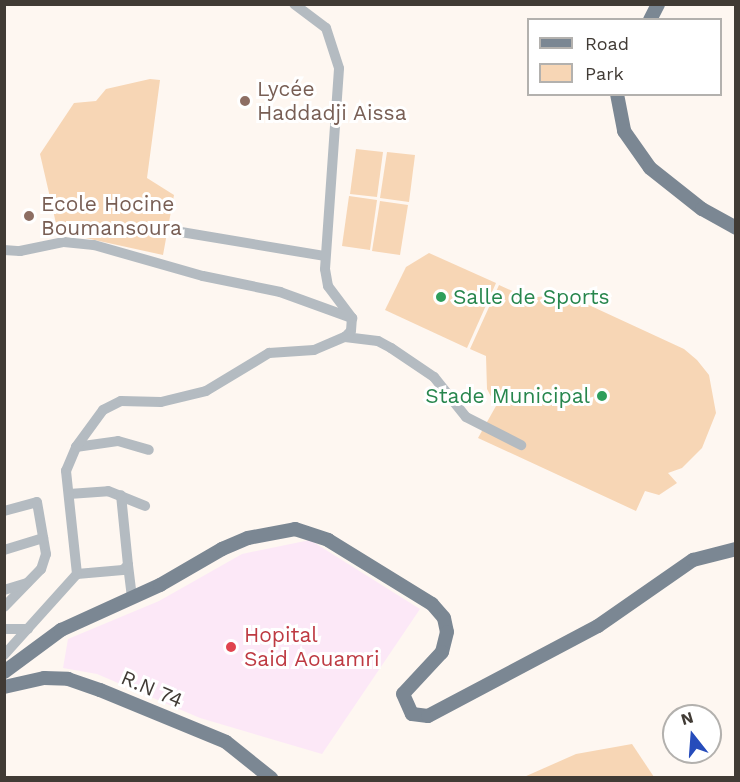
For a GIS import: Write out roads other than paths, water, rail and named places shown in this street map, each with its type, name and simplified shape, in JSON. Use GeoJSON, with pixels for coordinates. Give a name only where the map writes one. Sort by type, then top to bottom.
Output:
{"type":"FeatureCollection","features":[{"type":"Feature","properties":{"kind":"main road"},"geometry":{"type":"LineString","coordinates":[[651,18],[658,4]]}},
{"type":"Feature","properties":{"kind":"main road"},"geometry":{"type":"LineString","coordinates":[[617,96],[624,131],[650,168],[702,209],[735,228]]}},
{"type":"Feature","properties":{"kind":"main road"},"geometry":{"type":"LineString","coordinates":[[4,672],[61,630],[132,599],[248,538],[295,529],[328,540],[432,604],[444,618],[447,632],[442,652],[403,694],[412,714],[428,716],[597,626],[693,560],[735,549]]}},
{"type":"Feature","properties":{"kind":"main road","name":"R.N 74"},"geometry":{"type":"LineString","coordinates":[[4,687],[44,678],[68,680],[100,690],[226,742],[271,777]]}},
{"type":"Feature","properties":{"kind":"street"},"geometry":{"type":"LineString","coordinates":[[294,4],[326,28],[339,68],[324,256],[328,286],[352,318],[353,326],[345,337]]}},
{"type":"Feature","properties":{"kind":"street"},"geometry":{"type":"LineString","coordinates":[[181,232],[324,256]]}},
{"type":"Feature","properties":{"kind":"street"},"geometry":{"type":"LineString","coordinates":[[4,250],[20,251],[64,242],[94,245],[202,276],[280,292],[352,318]]}},
{"type":"Feature","properties":{"kind":"street"},"geometry":{"type":"LineString","coordinates":[[76,574],[66,471],[76,447],[111,404],[175,400],[206,391],[269,353],[314,350],[345,337],[378,341],[434,377],[466,417],[521,446]]}},
{"type":"Feature","properties":{"kind":"street"},"geometry":{"type":"LineString","coordinates":[[76,447],[118,441],[149,450]]}},
{"type":"Feature","properties":{"kind":"street"},"geometry":{"type":"LineString","coordinates":[[69,494],[108,491],[145,506]]}},
{"type":"Feature","properties":{"kind":"street"},"geometry":{"type":"LineString","coordinates":[[122,495],[132,599]]}},
{"type":"Feature","properties":{"kind":"street"},"geometry":{"type":"LineString","coordinates":[[4,511],[37,502],[45,562],[4,607]]}},
{"type":"Feature","properties":{"kind":"street"},"geometry":{"type":"LineString","coordinates":[[4,550],[43,538]]}},
{"type":"Feature","properties":{"kind":"street"},"geometry":{"type":"LineString","coordinates":[[4,655],[76,574],[123,570],[128,565]]}},
{"type":"Feature","properties":{"kind":"street"},"geometry":{"type":"LineString","coordinates":[[4,590],[28,583]]}},
{"type":"Feature","properties":{"kind":"street"},"geometry":{"type":"LineString","coordinates":[[4,629],[28,628]]}},
{"type":"Feature","properties":{"kind":"place","name":"Lycée Haddadji Aissa"},"geometry":{"type":"Point","coordinates":[245,101]}},
{"type":"Feature","properties":{"kind":"place","name":"Ecole Hocine Boumansoura"},"geometry":{"type":"Point","coordinates":[29,216]}},
{"type":"Feature","properties":{"kind":"place","name":"Salle de Sports"},"geometry":{"type":"Point","coordinates":[441,297]}},
{"type":"Feature","properties":{"kind":"place","name":"Stade Municipal"},"geometry":{"type":"Point","coordinates":[602,396]}},
{"type":"Feature","properties":{"kind":"place","name":"Hopital Said Aouamri"},"geometry":{"type":"Point","coordinates":[231,647]}}]}
